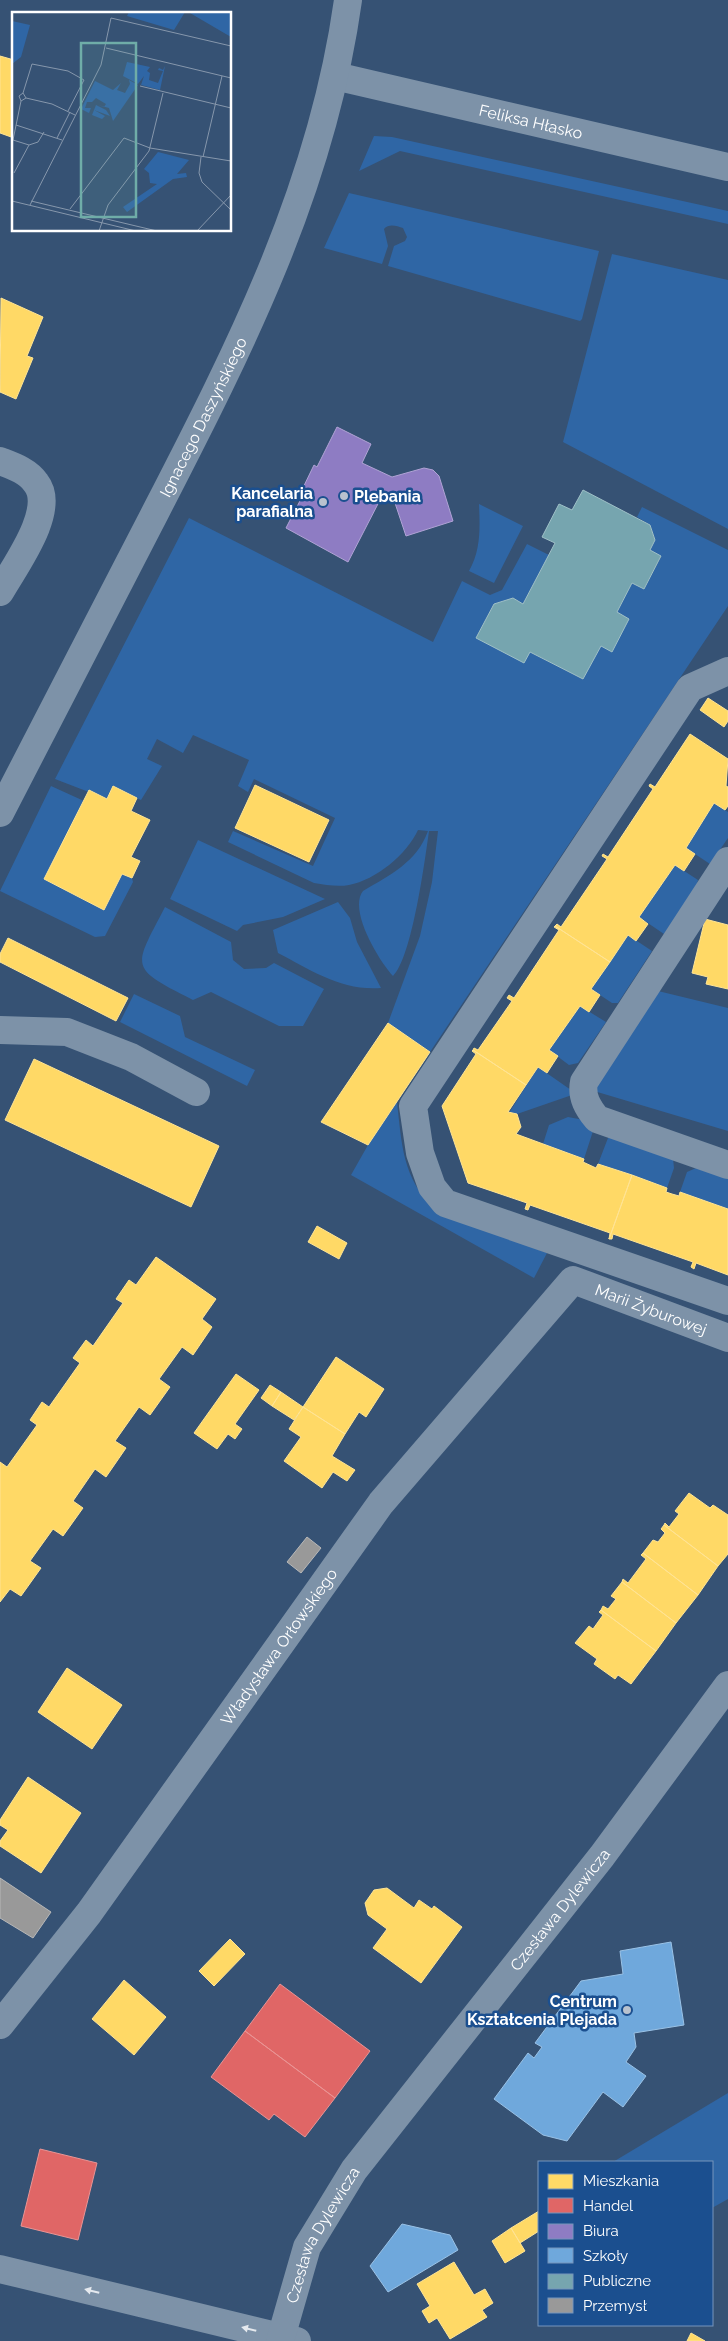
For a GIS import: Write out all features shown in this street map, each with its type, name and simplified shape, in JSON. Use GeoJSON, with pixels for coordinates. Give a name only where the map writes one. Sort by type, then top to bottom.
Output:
{"type":"FeatureCollection","features":[{"type":"Feature","properties":{"kind":"street","name":"Ignacego Daszyńskiego"},"geometry":{"type":"LineString","coordinates":[[0,813],[178,468],[261,300],[310,169],[335,76],[348,0]]}},
{"type":"Feature","properties":{"kind":"street","name":"Feliksa Hłasko"},"geometry":{"type":"LineString","coordinates":[[335,76],[728,167]]}},
{"type":"Feature","properties":{"kind":"street"},"geometry":{"type":"LineString","coordinates":[[0,460],[29,475],[37,484],[43,496],[42,510],[37,526],[0,592]]}},
{"type":"Feature","properties":{"kind":"street"},"geometry":{"type":"LineString","coordinates":[[728,671],[690,688],[413,1106],[420,1153],[432,1187],[445,1203],[728,1301]]}},
{"type":"Feature","properties":{"kind":"street"},"geometry":{"type":"LineString","coordinates":[[728,861],[720,885],[584,1082],[583,1089],[588,1106],[597,1119],[728,1165]]}},
{"type":"Feature","properties":{"kind":"street"},"geometry":{"type":"LineString","coordinates":[[0,1030],[67,1032],[131,1057],[196,1092]]}},
{"type":"Feature","properties":{"kind":"street","name":"Marii Żyburowej"},"geometry":{"type":"LineString","coordinates":[[573,1280],[728,1338]]}},
{"type":"Feature","properties":{"kind":"street","name":"Władysława Orłowskiego"},"geometry":{"type":"LineString","coordinates":[[0,2025],[89,1913],[381,1503],[573,1280]]}},
{"type":"Feature","properties":{"kind":"street","name":"Czesława Dylewicza"},"geometry":{"type":"LineString","coordinates":[[286,2340],[307,2247],[354,2170],[602,1856],[728,1685]]}},
{"type":"Feature","properties":{"kind":"street"},"geometry":{"type":"LineString","coordinates":[[0,2269],[286,2340]]}},
{"type":"Feature","properties":{"kind":"shaded area"},"geometry":{"type":"Polygon","coordinates":[[[374,136],[392,137],[728,211],[728,224],[400,151],[359,171],[374,136]]]}},
{"type":"Feature","properties":{"kind":"shaded area"},"geometry":{"type":"Polygon","coordinates":[[[349,193],[599,251],[582,319],[580,321],[388,266],[394,246],[405,241],[407,237],[403,228],[398,226],[386,227],[384,229],[388,246],[382,264],[324,248],[349,193]]]}},
{"type":"Feature","properties":{"kind":"shaded area"},"geometry":{"type":"Polygon","coordinates":[[[612,254],[728,280],[728,529],[563,442],[612,254]]]}},
{"type":"Feature","properties":{"kind":"shaded area"},"geometry":{"type":"Polygon","coordinates":[[[479,504],[523,526],[494,583],[469,571],[478,547],[479,504]]]}},
{"type":"Feature","properties":{"kind":"shaded area"},"geometry":{"type":"Polygon","coordinates":[[[642,507],[728,550],[728,606],[430,1052],[388,1023],[420,936],[432,882],[438,831],[429,831],[412,930],[400,966],[393,976],[373,948],[367,935],[359,910],[359,899],[363,891],[402,867],[417,851],[428,831],[418,830],[406,848],[390,865],[370,878],[349,885],[336,886],[314,883],[228,842],[233,831],[313,866],[335,818],[254,779],[248,792],[238,786],[249,760],[193,735],[183,753],[157,739],[147,759],[162,766],[141,800],[113,787],[107,799],[55,779],[189,518],[433,642],[462,581],[490,595],[502,590],[527,544],[549,555],[523,604],[513,598],[494,604],[476,638],[530,652],[583,679],[632,583],[644,589],[661,557],[650,550],[655,539],[650,525],[637,517],[642,507]]]}},
{"type":"Feature","properties":{"kind":"shaded area"},"geometry":{"type":"Polygon","coordinates":[[[51,786],[84,801],[44,879],[104,909],[122,874],[132,878],[133,882],[105,936],[95,937],[0,891],[51,786]]]}},
{"type":"Feature","properties":{"kind":"shaded area"},"geometry":{"type":"Polygon","coordinates":[[[714,803],[728,812],[728,838],[710,864],[686,848],[714,803]]]}},
{"type":"Feature","properties":{"kind":"shaded area"},"geometry":{"type":"Polygon","coordinates":[[[198,840],[325,899],[283,917],[243,925],[237,931],[170,899],[198,840]]]}},
{"type":"Feature","properties":{"kind":"shaded area"},"geometry":{"type":"Polygon","coordinates":[[[675,865],[698,880],[696,888],[664,934],[639,917],[675,865]]]}},
{"type":"Feature","properties":{"kind":"shaded area"},"geometry":{"type":"Polygon","coordinates":[[[338,902],[350,918],[357,942],[381,988],[366,988],[340,983],[278,953],[273,930],[338,902]]]}},
{"type":"Feature","properties":{"kind":"shaded area"},"geometry":{"type":"Polygon","coordinates":[[[165,907],[231,942],[233,960],[244,969],[266,968],[274,963],[324,989],[303,1026],[279,1026],[211,992],[193,1000],[157,980],[147,972],[143,964],[143,955],[165,907]]]}},
{"type":"Feature","properties":{"kind":"shaded area"},"geometry":{"type":"Polygon","coordinates":[[[628,935],[652,951],[618,1003],[612,1003],[591,989],[628,935]]]}},
{"type":"Feature","properties":{"kind":"shaded area"},"geometry":{"type":"Polygon","coordinates":[[[658,991],[728,1008],[728,1131],[594,1091],[658,991]]]}},
{"type":"Feature","properties":{"kind":"shaded area"},"geometry":{"type":"Polygon","coordinates":[[[134,994],[180,1016],[185,1037],[255,1070],[247,1086],[120,1022],[134,994]]]}},
{"type":"Feature","properties":{"kind":"shaded area"},"geometry":{"type":"Polygon","coordinates":[[[580,1006],[606,1022],[578,1063],[569,1065],[549,1050],[580,1006]]]}},
{"type":"Feature","properties":{"kind":"shaded area"},"geometry":{"type":"Polygon","coordinates":[[[538,1067],[571,1090],[572,1095],[517,1114],[509,1113],[538,1067]]]}},
{"type":"Feature","properties":{"kind":"shaded area"},"geometry":{"type":"Polygon","coordinates":[[[397,1102],[400,1132],[406,1160],[410,1173],[424,1198],[435,1210],[547,1253],[534,1278],[351,1175],[368,1145],[397,1102]]]}},
{"type":"Feature","properties":{"kind":"shaded area"},"geometry":{"type":"Polygon","coordinates":[[[568,1117],[584,1120],[593,1131],[584,1159],[543,1144],[549,1125],[568,1117]]]}},
{"type":"Feature","properties":{"kind":"shaded area"},"geometry":{"type":"Polygon","coordinates":[[[612,1137],[673,1159],[674,1168],[667,1188],[598,1164],[608,1138],[612,1137]]]}},
{"type":"Feature","properties":{"kind":"shaded area"},"geometry":{"type":"Polygon","coordinates":[[[696,1168],[728,1179],[728,1209],[680,1192],[687,1172],[696,1168]]]}},
{"type":"Feature","properties":{"kind":"shaded area"},"geometry":{"type":"Polygon","coordinates":[[[728,2093],[728,2199],[713,2207],[713,2161],[615,2161],[728,2093]]]}},
{"type":"Feature","properties":{"kind":"building: Mieszkania"},"geometry":{"type":"Polygon","coordinates":[[[0,56],[12,59],[12,137],[0,133],[0,56]]]}},
{"type":"Feature","properties":{"kind":"building: Mieszkania"},"geometry":{"type":"Polygon","coordinates":[[[1,298],[43,317],[27,356],[33,358],[16,399],[0,392],[1,298]]]}},
{"type":"Feature","properties":{"kind":"building: Mieszkania"},"geometry":{"type":"Polygon","coordinates":[[[708,698],[728,711],[728,721],[724,727],[700,710],[708,698]]]}},
{"type":"Feature","properties":{"kind":"building: Mieszkania"},"geometry":{"type":"Polygon","coordinates":[[[690,734],[728,759],[726,786],[728,787],[728,806],[725,810],[714,803],[686,848],[695,854],[684,871],[675,865],[639,917],[648,924],[636,941],[628,935],[610,962],[555,926],[557,924],[561,927],[607,859],[602,856],[603,854],[608,857],[653,789],[649,786],[650,784],[655,787],[690,734]]]}},
{"type":"Feature","properties":{"kind":"building: Mieszkania"},"geometry":{"type":"Polygon","coordinates":[[[255,785],[329,820],[309,862],[235,828],[255,785]]]}},
{"type":"Feature","properties":{"kind":"building: Mieszkania"},"geometry":{"type":"Polygon","coordinates":[[[113,786],[137,798],[131,811],[150,820],[131,857],[140,861],[132,878],[122,874],[104,910],[44,879],[89,790],[107,799],[113,786]]]}},
{"type":"Feature","properties":{"kind":"building: Mieszkania"},"geometry":{"type":"Polygon","coordinates":[[[705,919],[728,925],[728,989],[706,984],[708,977],[692,973],[705,919]]]}},
{"type":"Feature","properties":{"kind":"building: Mieszkania"},"geometry":{"type":"Polygon","coordinates":[[[555,926],[610,962],[591,989],[600,995],[589,1012],[580,1006],[549,1050],[558,1056],[547,1073],[538,1067],[526,1085],[473,1050],[474,1048],[478,1050],[512,1001],[507,998],[509,995],[514,998],[559,930],[555,926]]]}},
{"type":"Feature","properties":{"kind":"building: Mieszkania"},"geometry":{"type":"Polygon","coordinates":[[[8,938],[128,998],[116,1021],[0,962],[0,954],[8,938]]]}},
{"type":"Feature","properties":{"kind":"building: Mieszkania"},"geometry":{"type":"Polygon","coordinates":[[[388,1023],[430,1052],[368,1145],[321,1122],[388,1023]]]}},
{"type":"Feature","properties":{"kind":"building: Mieszkania"},"geometry":{"type":"Polygon","coordinates":[[[473,1050],[526,1085],[508,1112],[517,1114],[521,1127],[516,1134],[584,1159],[583,1162],[596,1168],[598,1164],[632,1175],[609,1239],[610,1233],[530,1205],[528,1210],[525,1209],[527,1203],[468,1183],[442,1106],[476,1054],[473,1050]]]}},
{"type":"Feature","properties":{"kind":"building: Mieszkania"},"geometry":{"type":"Polygon","coordinates":[[[34,1059],[219,1146],[191,1207],[5,1120],[34,1059]]]}},
{"type":"Feature","properties":{"kind":"building: Mieszkania"},"geometry":{"type":"Polygon","coordinates":[[[632,1175],[667,1188],[666,1192],[679,1196],[680,1192],[728,1209],[728,1275],[696,1263],[694,1269],[691,1267],[693,1262],[613,1234],[612,1239],[609,1239],[632,1175]]]}},
{"type":"Feature","properties":{"kind":"building: Mieszkania"},"geometry":{"type":"Polygon","coordinates":[[[317,1226],[347,1243],[339,1259],[308,1242],[317,1226]]]}},
{"type":"Feature","properties":{"kind":"building: Mieszkania"},"geometry":{"type":"Polygon","coordinates":[[[156,1257],[216,1299],[202,1319],[212,1327],[193,1355],[182,1347],[159,1379],[170,1387],[150,1415],[139,1407],[115,1441],[126,1448],[106,1477],[95,1469],[73,1501],[83,1508],[63,1536],[53,1529],[30,1561],[41,1568],[21,1596],[10,1589],[0,1602],[0,1462],[7,1467],[37,1425],[30,1420],[42,1402],[49,1407],[80,1363],[73,1358],[86,1340],[93,1346],[123,1303],[116,1299],[129,1280],[136,1285],[156,1257]]]}},
{"type":"Feature","properties":{"kind":"building: Mieszkania"},"geometry":{"type":"Polygon","coordinates":[[[336,1357],[384,1389],[366,1417],[359,1412],[345,1434],[303,1407],[336,1357]]]}},
{"type":"Feature","properties":{"kind":"building: Mieszkania"},"geometry":{"type":"Polygon","coordinates":[[[236,1374],[259,1390],[235,1424],[242,1429],[235,1439],[228,1434],[217,1449],[194,1433],[236,1374]]]}},
{"type":"Feature","properties":{"kind":"building: Mieszkania"},"geometry":{"type":"Polygon","coordinates":[[[270,1385],[281,1392],[272,1406],[261,1398],[270,1385]]]}},
{"type":"Feature","properties":{"kind":"building: Mieszkania"},"geometry":{"type":"Polygon","coordinates":[[[281,1392],[303,1407],[294,1420],[272,1406],[281,1392]]]}},
{"type":"Feature","properties":{"kind":"building: Mieszkania"},"geometry":{"type":"Polygon","coordinates":[[[303,1407],[345,1434],[332,1456],[355,1470],[347,1481],[333,1472],[322,1488],[284,1461],[301,1437],[289,1429],[303,1407]]]}},
{"type":"Feature","properties":{"kind":"building: Mieszkania"},"geometry":{"type":"Polygon","coordinates":[[[689,1493],[710,1508],[713,1505],[728,1515],[728,1554],[718,1566],[664,1525],[665,1523],[669,1527],[679,1514],[675,1511],[689,1493]]]}},
{"type":"Feature","properties":{"kind":"building: Mieszkania"},"geometry":{"type":"Polygon","coordinates":[[[664,1525],[718,1566],[698,1595],[643,1553],[653,1540],[658,1542],[665,1533],[661,1529],[664,1525]]]}},
{"type":"Feature","properties":{"kind":"building: Mieszkania"},"geometry":{"type":"Polygon","coordinates":[[[643,1553],[698,1595],[676,1623],[622,1582],[623,1579],[628,1583],[646,1559],[641,1555],[643,1553]]]}},
{"type":"Feature","properties":{"kind":"building: Mieszkania"},"geometry":{"type":"Polygon","coordinates":[[[622,1582],[676,1623],[656,1651],[601,1610],[603,1606],[608,1609],[616,1599],[611,1596],[622,1582]]]}},
{"type":"Feature","properties":{"kind":"building: Mieszkania"},"geometry":{"type":"Polygon","coordinates":[[[601,1610],[656,1651],[631,1684],[618,1675],[615,1679],[594,1664],[597,1659],[575,1643],[589,1626],[593,1629],[603,1615],[599,1612],[601,1610]]]}},
{"type":"Feature","properties":{"kind":"building: Mieszkania"},"geometry":{"type":"Polygon","coordinates":[[[67,1668],[122,1705],[92,1749],[38,1712],[67,1668]]]}},
{"type":"Feature","properties":{"kind":"building: Mieszkania"},"geometry":{"type":"Polygon","coordinates":[[[28,1777],[81,1813],[41,1873],[0,1846],[0,1841],[8,1830],[0,1825],[0,1820],[28,1777]]]}},
{"type":"Feature","properties":{"kind":"building: Mieszkania"},"geometry":{"type":"Polygon","coordinates":[[[387,1888],[414,1908],[419,1900],[432,1909],[434,1906],[462,1927],[421,1983],[373,1948],[387,1929],[368,1915],[365,1903],[374,1890],[387,1888]]]}},
{"type":"Feature","properties":{"kind":"building: Mieszkania"},"geometry":{"type":"Polygon","coordinates":[[[230,1939],[245,1954],[214,1986],[199,1971],[230,1939]]]}},
{"type":"Feature","properties":{"kind":"building: Mieszkania"},"geometry":{"type":"Polygon","coordinates":[[[124,1980],[166,2017],[134,2055],[92,2019],[124,1980]]]}},
{"type":"Feature","properties":{"kind":"building: Mieszkania"},"geometry":{"type":"Polygon","coordinates":[[[538,2212],[538,2232],[520,2243],[511,2228],[538,2212]]]}},
{"type":"Feature","properties":{"kind":"building: Mieszkania"},"geometry":{"type":"Polygon","coordinates":[[[511,2228],[525,2251],[505,2263],[492,2241],[511,2228]]]}},
{"type":"Feature","properties":{"kind":"building: Mieszkania"},"geometry":{"type":"Polygon","coordinates":[[[454,2262],[474,2295],[485,2289],[493,2303],[482,2310],[487,2317],[450,2339],[437,2318],[429,2323],[422,2311],[430,2306],[417,2284],[454,2262]]]}},
{"type":"Feature","properties":{"kind":"building: Mieszkania"},"geometry":{"type":"Polygon","coordinates":[[[691,2333],[705,2341],[687,2341],[691,2333]]]}},
{"type":"Feature","properties":{"kind":"building: Handel"},"geometry":{"type":"Polygon","coordinates":[[[280,1984],[370,2051],[335,2098],[245,2031],[280,1984]]]}},
{"type":"Feature","properties":{"kind":"building: Handel"},"geometry":{"type":"Polygon","coordinates":[[[245,2031],[335,2098],[305,2137],[274,2114],[269,2120],[211,2077],[245,2031]]]}},
{"type":"Feature","properties":{"kind":"building: Handel"},"geometry":{"type":"Polygon","coordinates":[[[40,2149],[97,2163],[78,2240],[21,2226],[40,2149]]]}},
{"type":"Feature","properties":{"kind":"building: Biura","name":"Plebania"},"geometry":{"type":"Polygon","coordinates":[[[337,427],[371,444],[362,463],[392,477],[424,468],[433,470],[439,476],[453,521],[406,536],[392,494],[381,498],[348,562],[286,528],[303,495],[300,494],[314,465],[317,467],[337,427]]]}},
{"type":"Feature","properties":{"kind":"building: Szkoły"},"geometry":{"type":"Polygon","coordinates":[[[671,1942],[684,2025],[634,2033],[636,2047],[626,2062],[646,2076],[623,2107],[603,2092],[567,2141],[543,2135],[494,2099],[528,2053],[534,2058],[542,2047],[535,2043],[581,1981],[623,1974],[620,1951],[671,1942]]]}},
{"type":"Feature","properties":{"kind":"building: Szkoły"},"geometry":{"type":"Polygon","coordinates":[[[402,2224],[450,2235],[458,2250],[388,2292],[370,2266],[402,2224]]]}},
{"type":"Feature","properties":{"kind":"building: Publiczne"},"geometry":{"type":"Polygon","coordinates":[[[583,490],[650,525],[655,540],[650,550],[661,556],[644,589],[632,583],[617,612],[629,619],[612,652],[601,646],[583,679],[530,652],[524,663],[476,638],[494,604],[513,598],[523,604],[555,543],[542,537],[559,504],[572,510],[583,490]]]}},
{"type":"Feature","properties":{"kind":"building: Przemysł"},"geometry":{"type":"Polygon","coordinates":[[[307,1537],[321,1548],[301,1573],[287,1562],[307,1537]]]}},
{"type":"Feature","properties":{"kind":"building: Przemysł"},"geometry":{"type":"Polygon","coordinates":[[[0,1878],[51,1912],[33,1938],[0,1918],[0,1878]]]}},
{"type":"Feature","properties":{"kind":"place","name":"Plebania"},"geometry":{"type":"Point","coordinates":[344,496]}},
{"type":"Feature","properties":{"kind":"place","name":"Kancelaria parafialna"},"geometry":{"type":"Point","coordinates":[323,502]}},
{"type":"Feature","properties":{"kind":"place","name":"Centrum Kształcenia Plejada"},"geometry":{"type":"Point","coordinates":[627,2010]}}]}
